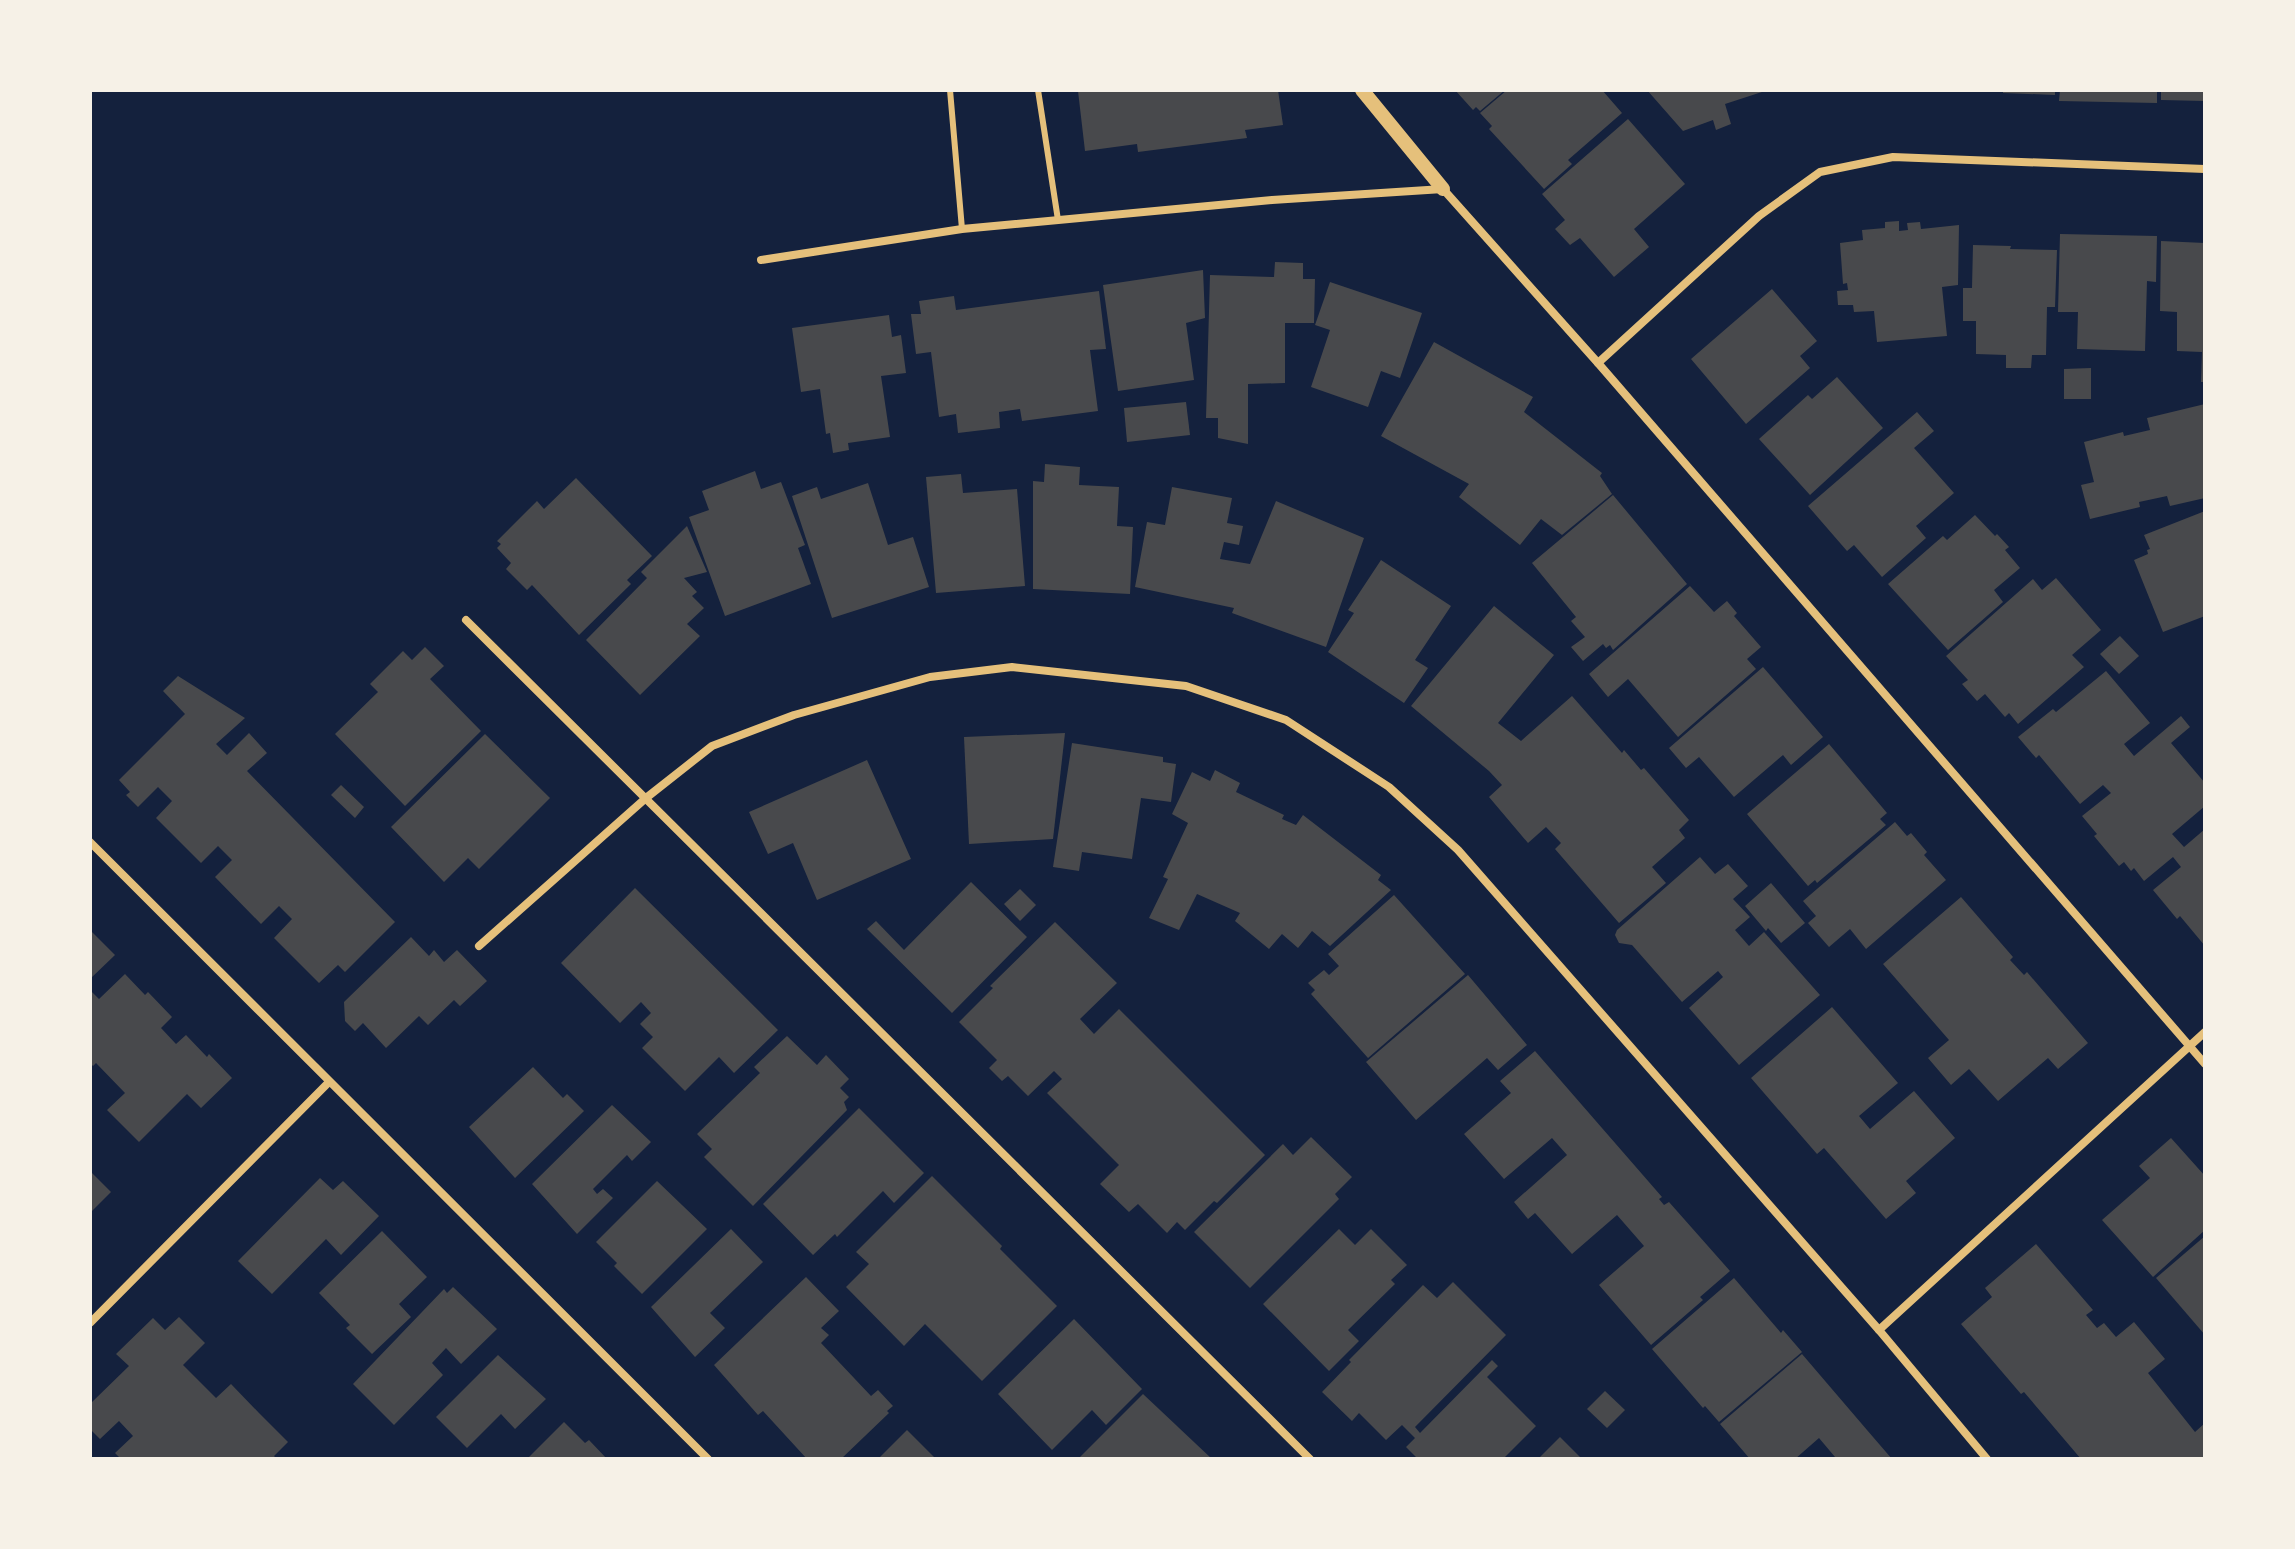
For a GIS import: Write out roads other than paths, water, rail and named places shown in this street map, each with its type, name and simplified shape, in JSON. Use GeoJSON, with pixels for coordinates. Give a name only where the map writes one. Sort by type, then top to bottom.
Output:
{"type":"FeatureCollection","features":[{"type":"Feature","properties":{"kind":"street"},"geometry":{"type":"LineString","coordinates":[[1362,90],[1443,189],[1598,363],[2205,1064]]}},
{"type":"Feature","properties":{"kind":"street"},"geometry":{"type":"LineString","coordinates":[[1598,363],[1759,216],[1820,172],[1893,157],[2205,169]]}},
{"type":"Feature","properties":{"kind":"street"},"geometry":{"type":"LineString","coordinates":[[761,260],[962,229],[1272,200],[1443,189]]}},
{"type":"Feature","properties":{"kind":"street"},"geometry":{"type":"LineString","coordinates":[[466,620],[1310,1459]]}},
{"type":"Feature","properties":{"kind":"street"},"geometry":{"type":"LineString","coordinates":[[479,946],[646,798],[712,746],[794,715],[930,677],[1012,667],[1186,686],[1286,720],[1389,787],[1458,850],[1879,1330],[1987,1459]]}},
{"type":"Feature","properties":{"kind":"street"},"geometry":{"type":"LineString","coordinates":[[90,842],[708,1459]]}},
{"type":"Feature","properties":{"kind":"street"},"geometry":{"type":"LineString","coordinates":[[1879,1330],[2205,1032]]}},
{"type":"Feature","properties":{"kind":"street"},"geometry":{"type":"LineString","coordinates":[[90,1323],[329,1082]]}},
{"type":"Feature","properties":{"kind":"lane"},"geometry":{"type":"LineString","coordinates":[[950,90],[962,229]]}},
{"type":"Feature","properties":{"kind":"lane"},"geometry":{"type":"LineString","coordinates":[[1038,90],[1058,220]]}}]}
